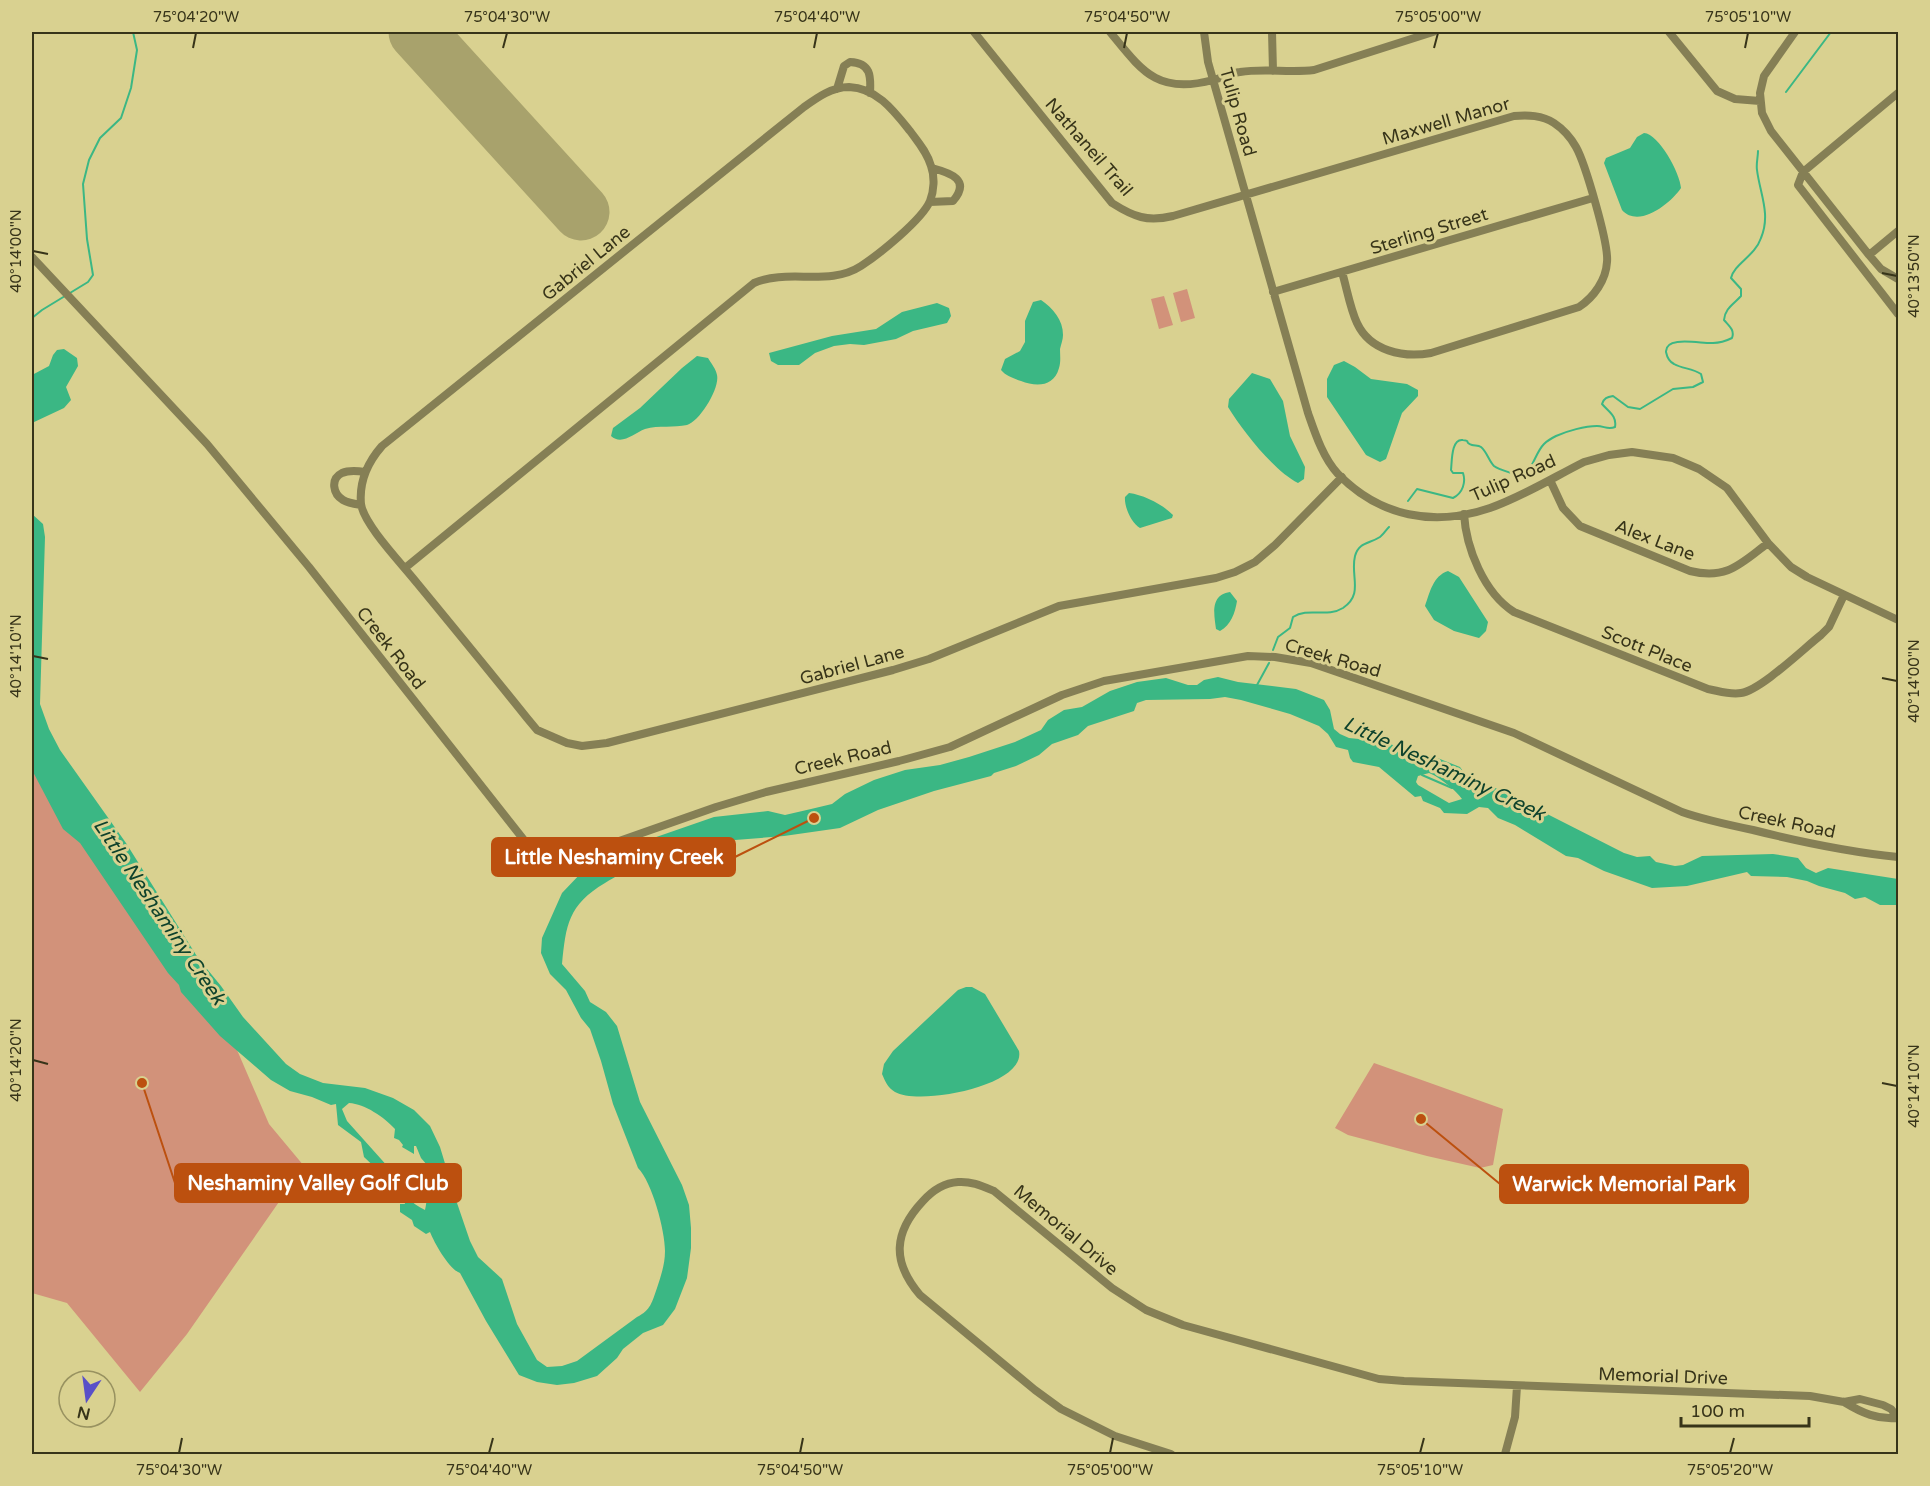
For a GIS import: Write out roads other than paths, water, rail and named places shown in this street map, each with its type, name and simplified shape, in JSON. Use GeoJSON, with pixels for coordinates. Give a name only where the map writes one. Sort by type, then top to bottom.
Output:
{"type":"FeatureCollection","features":[{"type":"Feature","properties":{"kind":"street","name":"Nathaneil Trail"},"geometry":{"type":"LineString","coordinates":[[974,32],[1107,197],[1119,207],[1143,218],[1161,219],[1245,194]]}},
{"type":"Feature","properties":{"kind":"street"},"geometry":{"type":"LineString","coordinates":[[1110,32],[1138,67],[1156,79],[1175,84],[1213,80],[1242,71],[1314,70],[1432,32]]}},
{"type":"Feature","properties":{"kind":"street","name":"Tulip Road"},"geometry":{"type":"LineString","coordinates":[[1204,32],[1206,54],[1213,80],[1316,436],[1331,464],[1342,477],[1370,499],[1400,513],[1437,519],[1491,508],[1584,462],[1610,455],[1632,452],[1673,458],[1699,469],[1726,488],[1768,543],[1791,567],[1899,620]]}},
{"type":"Feature","properties":{"kind":"street"},"geometry":{"type":"LineString","coordinates":[[1272,32],[1273,71]]}},
{"type":"Feature","properties":{"kind":"street"},"geometry":{"type":"LineString","coordinates":[[1669,32],[1717,91],[1728,98],[1760,101]]}},
{"type":"Feature","properties":{"kind":"street"},"geometry":{"type":"LineString","coordinates":[[1795,32],[1764,76],[1760,101],[1762,113],[1768,127],[1869,255],[1881,269],[1899,279]]}},
{"type":"Feature","properties":{"kind":"street"},"geometry":{"type":"LineString","coordinates":[[405,568],[754,283],[773,277],[835,276],[848,273],[860,267],[918,219],[930,202],[933,189],[932,168],[926,152],[884,101],[870,93],[849,87],[837,89],[844,66],[850,62],[858,62],[866,68],[871,76],[870,93]]}},
{"type":"Feature","properties":{"kind":"street","name":"Gabriel Lane"},"geometry":{"type":"LineString","coordinates":[[837,89],[825,93],[804,107],[382,446],[365,472],[362,505],[365,517],[537,730],[561,741],[582,746],[607,743],[893,670],[929,659],[1059,606],[1235,572],[1255,562],[1275,545],[1342,477]]}},
{"type":"Feature","properties":{"kind":"street"},"geometry":{"type":"LineString","coordinates":[[1899,93],[1803,172],[1797,185],[1899,314]]}},
{"type":"Feature","properties":{"kind":"street","name":"Maxwell Manor"},"geometry":{"type":"LineString","coordinates":[[1245,194],[1514,116],[1530,115],[1553,122],[1571,139],[1580,156],[1593,198],[1608,260],[1602,282],[1593,296],[1579,308],[1431,352],[1408,355],[1383,348],[1361,330],[1342,272]]}},
{"type":"Feature","properties":{"kind":"street"},"geometry":{"type":"LineString","coordinates":[[930,202],[953,201],[959,194],[960,185],[956,177],[948,172],[932,168]]}},
{"type":"Feature","properties":{"kind":"street","name":"Sterling Street"},"geometry":{"type":"LineString","coordinates":[[1273,292],[1593,198]]}},
{"type":"Feature","properties":{"kind":"street"},"geometry":{"type":"LineString","coordinates":[[1869,255],[1899,231]]}},
{"type":"Feature","properties":{"kind":"street","name":"Creek Road"},"geometry":{"type":"LineString","coordinates":[[32,257],[207,444],[309,567],[524,840],[533,851],[545,858],[568,859],[756,795],[933,752],[971,738],[1062,695],[1104,681],[1248,656],[1275,657],[1311,663],[1480,721],[1537,743],[1666,806],[1691,815],[1784,838],[1856,852],[1899,857]]}},
{"type":"Feature","properties":{"kind":"street"},"geometry":{"type":"LineString","coordinates":[[362,505],[341,499],[335,491],[334,483],[337,476],[344,472],[365,472]]}},
{"type":"Feature","properties":{"kind":"street","name":"Alex Lane"},"geometry":{"type":"LineString","coordinates":[[1550,480],[1563,508],[1580,526],[1690,571],[1707,574],[1723,573],[1768,543]]}},
{"type":"Feature","properties":{"kind":"street","name":"Scott Place"},"geometry":{"type":"LineString","coordinates":[[1464,514],[1468,546],[1487,585],[1506,607],[1708,689],[1725,693],[1742,693],[1757,687],[1821,635],[1828,627],[1844,595]]}},
{"type":"Feature","properties":{"kind":"street","name":"Memorial Drive"},"geometry":{"type":"LineString","coordinates":[[1171,1455],[1115,1436],[1061,1409],[920,1295],[903,1270],[901,1235],[906,1222],[929,1194],[944,1185],[959,1182],[977,1184],[994,1191],[1112,1287],[1146,1310],[1183,1325],[1379,1379],[1810,1396],[1844,1402],[1860,1399],[1883,1405],[1898,1418]]}},
{"type":"Feature","properties":{"kind":"street"},"geometry":{"type":"LineString","coordinates":[[1505,1455],[1515,1417],[1517,1386]]}},
{"type":"Feature","properties":{"kind":"street","name":"Memorial Drive"},"geometry":{"type":"LineString","coordinates":[[1844,1402],[1860,1412],[1881,1419],[1898,1418]]}},
{"type":"Feature","properties":{"kind":"water"},"geometry":{"type":"Polygon","coordinates":[[[1644,133],[1656,140],[1668,155],[1681,188],[1662,207],[1637,217],[1622,210],[1604,163],[1606,158],[1630,148],[1637,137],[1644,133]]]}},
{"type":"Feature","properties":{"kind":"water"},"geometry":{"type":"Polygon","coordinates":[[[1041,300],[1056,315],[1063,330],[1063,337],[1057,374],[1049,382],[1038,385],[1010,377],[1001,370],[1005,359],[1020,351],[1025,342],[1025,321],[1033,302],[1041,300]]]}},
{"type":"Feature","properties":{"kind":"water"},"geometry":{"type":"Polygon","coordinates":[[[937,303],[949,308],[951,316],[947,323],[913,331],[896,339],[864,345],[834,346],[815,353],[799,365],[778,365],[771,361],[769,353],[832,336],[876,329],[902,312],[937,303]]]}},
{"type":"Feature","properties":{"kind":"water"},"geometry":{"type":"Polygon","coordinates":[[[64,349],[77,358],[78,366],[66,387],[71,400],[64,408],[32,423],[32,375],[49,366],[57,350],[64,349]]]}},
{"type":"Feature","properties":{"kind":"water"},"geometry":{"type":"Polygon","coordinates":[[[697,356],[708,358],[717,375],[712,395],[698,417],[687,425],[645,429],[624,439],[619,440],[611,436],[613,428],[640,408],[697,356]]]}},
{"type":"Feature","properties":{"kind":"water"},"geometry":{"type":"Polygon","coordinates":[[[1344,361],[1371,379],[1407,384],[1418,390],[1418,396],[1402,413],[1386,459],[1380,462],[1366,455],[1327,397],[1327,379],[1334,365],[1344,361]]]}},
{"type":"Feature","properties":{"kind":"water"},"geometry":{"type":"Polygon","coordinates":[[[1252,373],[1270,379],[1283,401],[1290,436],[1305,467],[1304,479],[1298,483],[1269,460],[1241,427],[1228,407],[1229,399],[1252,373]]]}},
{"type":"Feature","properties":{"kind":"water"},"geometry":{"type":"Polygon","coordinates":[[[1129,493],[1158,504],[1173,515],[1172,518],[1140,528],[1127,509],[1125,497],[1129,493]]]}},
{"type":"Feature","properties":{"kind":"water"},"geometry":{"type":"Polygon","coordinates":[[[32,514],[43,524],[45,537],[40,704],[60,750],[126,843],[198,958],[243,1017],[286,1064],[300,1074],[323,1083],[365,1088],[393,1098],[414,1110],[430,1126],[440,1147],[470,1241],[478,1257],[502,1279],[517,1324],[537,1360],[547,1367],[562,1366],[577,1361],[645,1311],[652,1301],[664,1265],[665,1251],[657,1207],[648,1184],[638,1168],[613,1104],[590,1029],[581,1018],[566,990],[550,974],[541,953],[542,938],[562,893],[583,871],[613,852],[714,817],[768,811],[785,815],[832,804],[845,794],[874,780],[905,770],[940,765],[1015,742],[1041,730],[1048,720],[1064,710],[1082,707],[1110,691],[1137,682],[1166,678],[1188,685],[1197,685],[1204,680],[1218,677],[1238,682],[1296,689],[1324,700],[1330,710],[1334,729],[1340,734],[1349,738],[1379,741],[1435,757],[1460,767],[1469,780],[1498,789],[1624,853],[1637,857],[1650,856],[1656,862],[1675,866],[1683,865],[1702,856],[1773,854],[1798,858],[1806,868],[1816,873],[1828,868],[1898,879],[1898,905],[1880,905],[1865,897],[1855,899],[1845,893],[1807,881],[1787,877],[1751,876],[1747,872],[1687,886],[1652,888],[1604,871],[1578,858],[1566,856],[1515,825],[1498,818],[1488,808],[1479,807],[1467,814],[1444,813],[1440,808],[1423,801],[1421,796],[1415,797],[1379,767],[1353,762],[1348,750],[1336,747],[1328,734],[1319,726],[1290,714],[1225,697],[1146,700],[1137,703],[1134,711],[1088,726],[1078,735],[1052,744],[1039,755],[1016,766],[991,776],[934,791],[878,810],[840,828],[784,836],[728,839],[649,870],[621,874],[593,891],[576,908],[565,938],[562,964],[585,991],[590,1002],[606,1012],[617,1026],[640,1102],[682,1185],[689,1205],[691,1248],[687,1278],[675,1309],[663,1325],[643,1333],[623,1349],[617,1358],[597,1376],[557,1385],[537,1382],[519,1375],[460,1273],[447,1261],[430,1232],[426,1234],[414,1226],[412,1220],[400,1212],[400,1204],[405,1204],[403,1196],[397,1193],[384,1176],[364,1157],[361,1142],[338,1125],[336,1104],[331,1105],[290,1091],[271,1080],[220,1036],[181,992],[179,985],[168,973],[80,843],[63,829],[32,770],[32,514]],[[1429,773],[1418,776],[1416,782],[1418,785],[1449,803],[1462,799],[1447,784],[1429,773]],[[349,1103],[342,1109],[347,1121],[398,1178],[407,1197],[425,1210],[426,1193],[421,1177],[426,1174],[431,1178],[434,1177],[434,1173],[421,1158],[416,1146],[414,1146],[414,1154],[402,1147],[399,1140],[394,1138],[395,1129],[385,1120],[368,1109],[349,1103]]]}},
{"type":"Feature","properties":{"kind":"water"},"geometry":{"type":"Polygon","coordinates":[[[1448,571],[1459,577],[1488,622],[1486,631],[1479,638],[1454,631],[1434,620],[1425,606],[1435,581],[1448,571]]]}},
{"type":"Feature","properties":{"kind":"water"},"geometry":{"type":"Polygon","coordinates":[[[1230,592],[1237,601],[1235,610],[1230,622],[1220,631],[1216,629],[1216,601],[1230,592]]]}},
{"type":"Feature","properties":{"kind":"water"},"geometry":{"type":"Polygon","coordinates":[[[972,987],[985,994],[1019,1051],[1017,1063],[1006,1074],[969,1090],[925,1096],[908,1096],[895,1092],[887,1084],[882,1074],[884,1064],[893,1051],[958,990],[972,987]]]}},
{"type":"Feature","properties":{"kind":"waterway"},"geometry":{"type":"LineString","coordinates":[[32,318],[88,282],[93,275],[87,239],[83,184],[89,160],[100,138],[121,118],[131,88],[137,50],[133,32]]}},
{"type":"Feature","properties":{"kind":"waterway"},"geometry":{"type":"LineString","coordinates":[[1786,92],[1831,32]]}},
{"type":"Feature","properties":{"kind":"waterway"},"geometry":{"type":"LineString","coordinates":[[1408,501],[1417,489],[1453,498],[1459,493],[1464,484],[1463,473],[1453,473],[1451,470],[1454,447],[1459,440],[1481,447],[1494,466],[1518,475],[1524,474],[1544,444],[1556,436],[1587,427],[1615,427],[1614,417],[1602,404],[1607,397],[1613,396],[1628,407],[1640,409],[1673,389],[1693,387],[1703,382],[1701,374],[1673,363],[1666,352],[1667,347],[1678,342],[1716,343],[1732,338],[1732,330],[1724,320],[1728,309],[1741,296],[1741,289],[1731,278],[1736,268],[1758,244],[1764,229],[1765,212],[1758,179],[1758,151]]}},
{"type":"Feature","properties":{"kind":"waterway"},"geometry":{"type":"LineString","coordinates":[[1273,650],[1278,637],[1290,628],[1293,617],[1305,613],[1337,611],[1349,603],[1355,591],[1354,563],[1357,551],[1380,537],[1389,527]]}},
{"type":"Feature","properties":{"kind":"waterway"},"geometry":{"type":"LineString","coordinates":[[1257,685],[1269,663]]}},
{"type":"Feature","properties":{"kind":"waterway","name":"Little Neshaminy Creek"},"geometry":{"type":"LineString","coordinates":[[1422,775],[1452,788]]}},
{"type":"Feature","properties":{"kind":"place","name":"Little Neshaminy Creek"},"geometry":{"type":"Point","coordinates":[814,818]}},
{"type":"Feature","properties":{"kind":"place","name":"Neshaminy Valley Golf Club"},"geometry":{"type":"Point","coordinates":[142,1083]}},
{"type":"Feature","properties":{"kind":"place","name":"Warwick Memorial Park"},"geometry":{"type":"Point","coordinates":[1421,1119]}}]}
